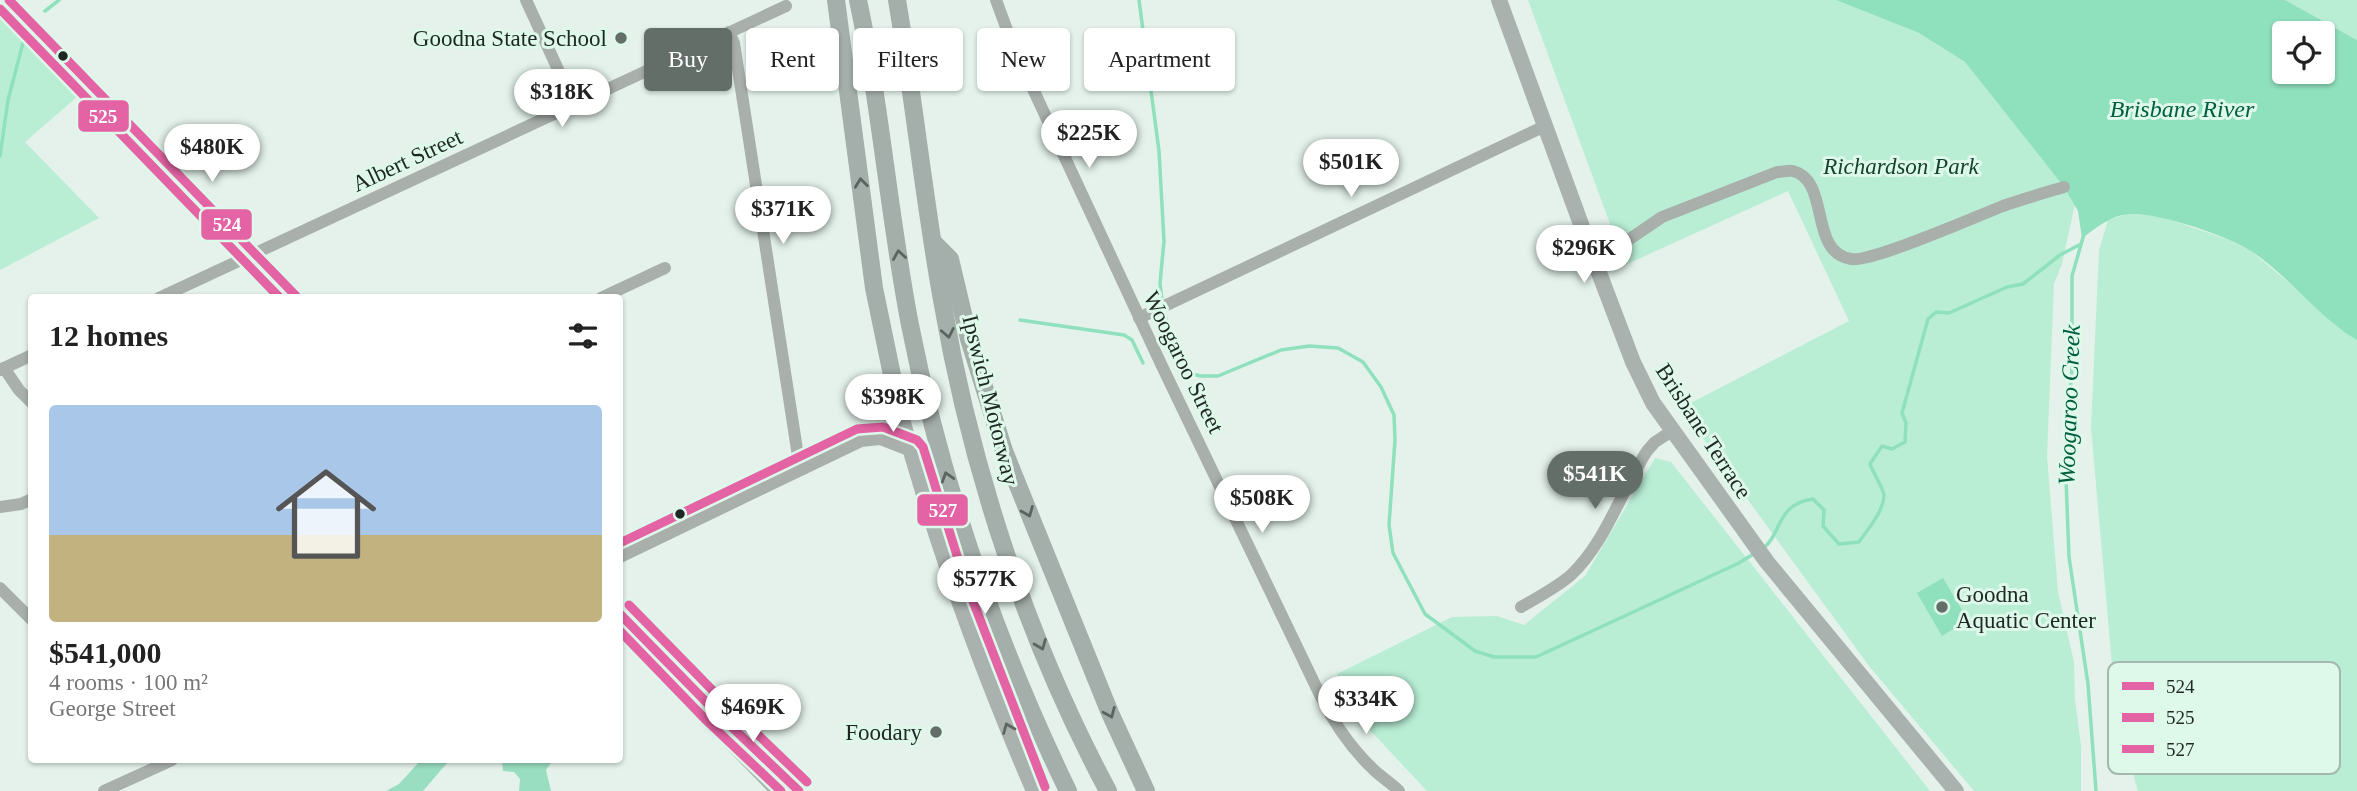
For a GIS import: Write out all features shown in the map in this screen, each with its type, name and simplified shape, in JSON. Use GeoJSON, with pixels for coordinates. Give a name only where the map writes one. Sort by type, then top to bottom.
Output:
{"type":"FeatureCollection","features":[{"type":"Feature","properties":{"kind":"highway"},"geometry":{"type":"LineString","coordinates":[[836,0],[874,288],[898,404]]}},
{"type":"Feature","properties":{"kind":"highway"},"geometry":{"type":"LineString","coordinates":[[858,0],[910,322],[943,466],[977,576],[1017,680],[1068,791]]}},
{"type":"Feature","properties":{"kind":"highway","name":"Ipswich Motorway"},"geometry":{"type":"LineString","coordinates":[[897,0],[933,242],[955,366],[993,511],[1022,598],[1050,667],[1108,791]]}},
{"type":"Feature","properties":{"kind":"highway"},"geometry":{"type":"LineString","coordinates":[[933,242],[950,259],[969,339],[1004,451],[1110,713],[1146,791]]}},
{"type":"Feature","properties":{"kind":"main road","name":"Brisbane Terrace"},"geometry":{"type":"LineString","coordinates":[[1499,0],[1642,383],[1672,431],[1744,531],[1956,791]]}},
{"type":"Feature","properties":{"kind":"main road"},"geometry":{"type":"LineString","coordinates":[[898,404],[948,570],[992,689],[1034,791]]}},
{"type":"Feature","properties":{"kind":"street"},"geometry":{"type":"LineString","coordinates":[[9,0],[294,294]]}},
{"type":"Feature","properties":{"kind":"street"},"geometry":{"type":"LineString","coordinates":[[526,0],[574,104]]}},
{"type":"Feature","properties":{"kind":"street","name":"Woogaroo Street"},"geometry":{"type":"LineString","coordinates":[[996,0],[1013,46],[1158,358],[1324,704],[1385,791]]}},
{"type":"Feature","properties":{"kind":"street","name":"Albert Street"},"geometry":{"type":"LineString","coordinates":[[732,31],[786,6]]}},
{"type":"Feature","properties":{"kind":"street"},"geometry":{"type":"LineString","coordinates":[[732,39],[798,456],[803,469]]}},
{"type":"Feature","properties":{"kind":"street","name":"Albert Street"},"geometry":{"type":"LineString","coordinates":[[168,294],[644,71]]}},
{"type":"Feature","properties":{"kind":"street"},"geometry":{"type":"LineString","coordinates":[[1139,317],[1545,126]]}},
{"type":"Feature","properties":{"kind":"street"},"geometry":{"type":"LineString","coordinates":[[1593,257],[1612,251],[1662,217],[1777,172],[1794,172],[1807,180],[1814,191],[1829,245],[1839,256],[1854,260],[1941,231],[2004,205],[2064,187]]}},
{"type":"Feature","properties":{"kind":"street"},"geometry":{"type":"LineString","coordinates":[[610,294],[665,268]]}},
{"type":"Feature","properties":{"kind":"street"},"geometry":{"type":"LineString","coordinates":[[28,357],[2,369],[28,399]]}},
{"type":"Feature","properties":{"kind":"street"},"geometry":{"type":"LineString","coordinates":[[623,556],[771,482],[861,441],[887,419],[898,404]]}},
{"type":"Feature","properties":{"kind":"street"},"geometry":{"type":"LineString","coordinates":[[1521,607],[1556,587],[1581,565],[1647,451],[1672,431]]}},
{"type":"Feature","properties":{"kind":"street"},"geometry":{"type":"LineString","coordinates":[[861,441],[880,439],[911,451]]}},
{"type":"Feature","properties":{"kind":"street"},"geometry":{"type":"LineString","coordinates":[[0,507],[28,501]]}},
{"type":"Feature","properties":{"kind":"street"},"geometry":{"type":"LineString","coordinates":[[0,588],[28,616]]}},
{"type":"Feature","properties":{"kind":"street"},"geometry":{"type":"LineString","coordinates":[[623,617],[715,711],[799,791]]}},
{"type":"Feature","properties":{"kind":"street"},"geometry":{"type":"LineString","coordinates":[[623,634],[776,791]]}},
{"type":"Feature","properties":{"kind":"street"},"geometry":{"type":"LineString","coordinates":[[104,791],[165,763]]}},
{"type":"Feature","properties":{"kind":"street","name":"Woogaroo Street"},"geometry":{"type":"LineString","coordinates":[[1372,769],[1399,791]]}},
{"type":"Feature","properties":{"kind":"green space","name":"Richardson Park"},"geometry":{"type":"Polygon","coordinates":[[[1528,0],[1836,0],[1919,33],[1965,62],[2064,187],[2075,204],[2062,264],[2054,284],[2047,456],[2058,592],[2074,662],[2081,746],[2081,791],[1974,791],[1869,666],[1681,408],[1849,321],[1788,191],[1625,265],[1528,0]]]}},
{"type":"Feature","properties":{"kind":"green space"},"geometry":{"type":"Polygon","coordinates":[[[2285,0],[2357,0],[2357,40],[2335,28],[2335,21],[2323,21],[2285,0]]]}},
{"type":"Feature","properties":{"kind":"green space"},"geometry":{"type":"Polygon","coordinates":[[[0,16],[78,96],[25,142],[99,218],[0,270],[0,16]]]}},
{"type":"Feature","properties":{"kind":"green space"},"geometry":{"type":"Polygon","coordinates":[[[2127,214],[2157,215],[2229,240],[2251,251],[2357,340],[2357,791],[2138,791],[2133,774],[2340,774],[2340,662],[2112,662],[2091,428],[2099,250],[2108,220],[2127,214]]]}},
{"type":"Feature","properties":{"kind":"green space"},"geometry":{"type":"Polygon","coordinates":[[[1655,458],[1671,462],[1930,791],[1427,791],[1369,729],[1337,674],[1452,617],[1497,616],[1524,625],[1585,576],[1655,458]]]}},
{"type":"Feature","properties":{"kind":"shaded area"},"geometry":{"type":"Polygon","coordinates":[[[418,763],[447,763],[423,791],[386,791],[399,784],[418,763]]]}},
{"type":"Feature","properties":{"kind":"shaded area"},"geometry":{"type":"Polygon","coordinates":[[[502,763],[551,763],[546,770],[551,791],[519,791],[520,779],[514,772],[503,771],[502,763]]]}},
{"type":"Feature","properties":{"kind":"water","name":"Brisbane River"},"geometry":{"type":"Polygon","coordinates":[[[1836,0],[2285,0],[2323,21],[2272,21],[2272,84],[2335,84],[2335,28],[2357,40],[2357,340],[2329,320],[2265,261],[2240,245],[2209,232],[2157,217],[2129,214],[2110,219],[2082,238],[2078,211],[2064,187],[1965,62],[1919,33],[1836,0]]]}},
{"type":"Feature","properties":{"kind":"water","name":"Goodna Aquatic Center"},"geometry":{"type":"Polygon","coordinates":[[[1943,578],[1968,620],[1942,636],[1917,593],[1943,578]]]}},
{"type":"Feature","properties":{"kind":"waterway"},"geometry":{"type":"LineString","coordinates":[[45,11],[59,0]]}},
{"type":"Feature","properties":{"kind":"waterway"},"geometry":{"type":"LineString","coordinates":[[1139,0],[1159,151],[1164,241],[1160,283],[1162,301]]}},
{"type":"Feature","properties":{"kind":"waterway"},"geometry":{"type":"LineString","coordinates":[[0,156],[8,100],[23,43]]}},
{"type":"Feature","properties":{"kind":"waterway","name":"Woogaroo Creek"},"geometry":{"type":"LineString","coordinates":[[2084,234],[2072,276],[2072,368],[2065,453],[2069,557],[2088,684],[2096,791]]}},
{"type":"Feature","properties":{"kind":"waterway"},"geometry":{"type":"LineString","coordinates":[[1762,549],[1792,507],[1813,499],[1824,510],[1823,526],[1839,544],[1859,542],[1878,514],[1884,496],[1870,464],[1882,446],[1892,449],[1905,442],[1906,423],[1902,413],[1928,319],[1936,312],[1949,313],[2007,287],[2023,284],[2060,255],[2079,245]]}},
{"type":"Feature","properties":{"kind":"waterway"},"geometry":{"type":"LineString","coordinates":[[1166,317],[1167,333],[1183,368],[1200,376],[1218,376],[1281,350],[1309,346],[1338,348],[1363,362],[1381,387],[1394,415],[1395,440],[1389,525],[1393,553],[1425,614],[1475,651],[1494,657],[1536,657],[1739,563],[1755,553]]}},
{"type":"Feature","properties":{"kind":"waterway"},"geometry":{"type":"LineString","coordinates":[[1020,320],[1124,335],[1132,340],[1143,363]]}},
{"type":"Feature","properties":{"kind":"transit line","name":"524"},"geometry":{"type":"LineString","coordinates":[[9,0],[294,294]]}},
{"type":"Feature","properties":{"kind":"transit line","name":"525"},"geometry":{"type":"LineString","coordinates":[[0,9],[276,294]]}},
{"type":"Feature","properties":{"kind":"transit line","name":"527"},"geometry":{"type":"LineString","coordinates":[[623,542],[857,429],[883,427],[917,440],[923,447],[964,578],[1045,787]]}},
{"type":"Feature","properties":{"kind":"transit line","name":"527"},"geometry":{"type":"LineString","coordinates":[[629,605],[807,782]]}},
{"type":"Feature","properties":{"kind":"transit line","name":"524"},"geometry":{"type":"LineString","coordinates":[[623,617],[715,711],[799,791]]}},
{"type":"Feature","properties":{"kind":"transit line","name":"525"},"geometry":{"type":"LineString","coordinates":[[623,634],[706,720],[781,791]]}},
{"type":"Feature","properties":{"kind":"place","name":"Goodna State School"},"geometry":{"type":"Point","coordinates":[621,38]}},
{"type":"Feature","properties":{"kind":"place","name":"Goodna Aquatic Center"},"geometry":{"type":"Point","coordinates":[1942,607]}},
{"type":"Feature","properties":{"kind":"place","name":"Foodary"},"geometry":{"type":"Point","coordinates":[936,732]}}]}
